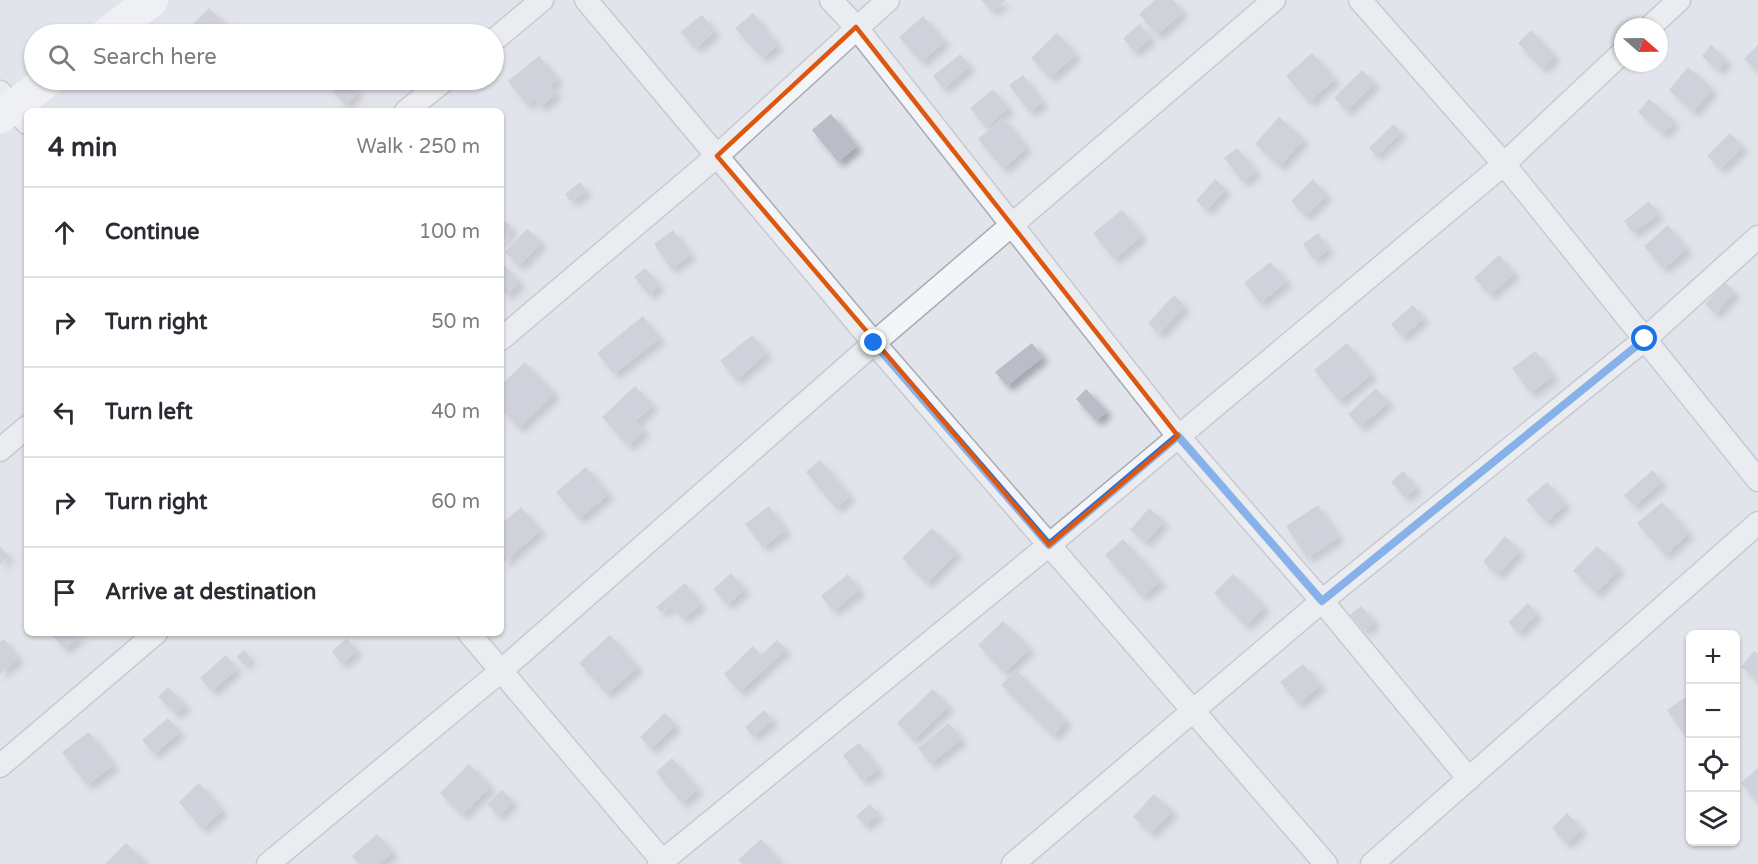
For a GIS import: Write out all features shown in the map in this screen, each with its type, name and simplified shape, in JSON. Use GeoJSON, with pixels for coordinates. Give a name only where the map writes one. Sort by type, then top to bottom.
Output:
{"type":"FeatureCollection","features":[{"type":"Feature","properties":{"kind":"street"},"geometry":{"type":"LineString","coordinates":[[120,24],[152,0]]}},
{"type":"Feature","properties":{"kind":"street"},"geometry":{"type":"LineString","coordinates":[[504,31],[542,0]]}},
{"type":"Feature","properties":{"kind":"street"},"geometry":{"type":"LineString","coordinates":[[586,0],[874,343],[1326,864]]}},
{"type":"Feature","properties":{"kind":"street"},"geometry":{"type":"LineString","coordinates":[[831,0],[856,27],[1013,224],[1178,436],[1322,601],[1469,778]]}},
{"type":"Feature","properties":{"kind":"street"},"geometry":{"type":"LineString","coordinates":[[504,336],[717,156],[888,0]]}},
{"type":"Feature","properties":{"kind":"street"},"geometry":{"type":"LineString","coordinates":[[268,864],[502,670],[874,343],[1274,0]]}},
{"type":"Feature","properties":{"kind":"street"},"geometry":{"type":"LineString","coordinates":[[1360,0],[1504,164],[1758,480]]}},
{"type":"Feature","properties":{"kind":"street"},"geometry":{"type":"LineString","coordinates":[[1660,18],[1679,0]]}},
{"type":"Feature","properties":{"kind":"street"},"geometry":{"type":"LineString","coordinates":[[472,636],[662,863],[1049,545],[1504,164],[1614,60]]}},
{"type":"Feature","properties":{"kind":"street"},"geometry":{"type":"LineString","coordinates":[[10,110],[35,90]]}},
{"type":"Feature","properties":{"kind":"street"},"geometry":{"type":"LineString","coordinates":[[410,108],[432,90]]}},
{"type":"Feature","properties":{"kind":"street"},"geometry":{"type":"LineString","coordinates":[[1013,864],[1322,601],[1645,339],[1758,237]]}},
{"type":"Feature","properties":{"kind":"street"},"geometry":{"type":"LineString","coordinates":[[0,450],[24,430]]}},
{"type":"Feature","properties":{"kind":"street"},"geometry":{"type":"LineString","coordinates":[[1372,864],[1758,523]]}},
{"type":"Feature","properties":{"kind":"street"},"geometry":{"type":"LineString","coordinates":[[0,766],[152,636]]}},
{"type":"Feature","properties":{"kind":"highlighted area"},"geometry":{"type":"Polygon","coordinates":[[[856,27],[1178,436],[1049,545],[717,156],[856,27]]]}},
{"type":"Feature","properties":{"kind":"building"},"geometry":{"type":"Polygon","coordinates":[[[981,0],[1006,0],[992,11],[981,0]]]}},
{"type":"Feature","properties":{"kind":"building"},"geometry":{"type":"Polygon","coordinates":[[[1155,0],[1173,0],[1183,12],[1157,35],[1139,14],[1155,0]]]}},
{"type":"Feature","properties":{"kind":"building"},"geometry":{"type":"Polygon","coordinates":[[[209,8],[225,24],[193,24],[209,8]]]}},
{"type":"Feature","properties":{"kind":"building"},"geometry":{"type":"Polygon","coordinates":[[[753,13],[778,45],[762,58],[735,28],[753,13]]]}},
{"type":"Feature","properties":{"kind":"building"},"geometry":{"type":"Polygon","coordinates":[[[702,15],[715,31],[696,48],[680,32],[702,15]]]}},
{"type":"Feature","properties":{"kind":"building"},"geometry":{"type":"Polygon","coordinates":[[[923,16],[945,41],[921,62],[899,37],[923,16]]]}},
{"type":"Feature","properties":{"kind":"building"},"geometry":{"type":"Polygon","coordinates":[[[1140,24],[1151,38],[1134,52],[1123,38],[1140,24]]]}},
{"type":"Feature","properties":{"kind":"building"},"geometry":{"type":"Polygon","coordinates":[[[1531,30],[1555,56],[1542,69],[1518,43],[1531,30]]]}},
{"type":"Feature","properties":{"kind":"building"},"geometry":{"type":"Polygon","coordinates":[[[1057,33],[1076,54],[1050,78],[1031,58],[1057,33]]]}},
{"type":"Feature","properties":{"kind":"building"},"geometry":{"type":"Polygon","coordinates":[[[1711,45],[1727,60],[1718,70],[1702,56],[1711,45]]]}},
{"type":"Feature","properties":{"kind":"building"},"geometry":{"type":"Polygon","coordinates":[[[1758,45],[1758,68],[1756,70],[1744,59],[1758,45]]]}},
{"type":"Feature","properties":{"kind":"building"},"geometry":{"type":"Polygon","coordinates":[[[1312,53],[1335,79],[1309,102],[1286,76],[1312,53]]]}},
{"type":"Feature","properties":{"kind":"building"},"geometry":{"type":"Polygon","coordinates":[[[960,54],[970,66],[943,89],[933,76],[960,54]]]}},
{"type":"Feature","properties":{"kind":"building"},"geometry":{"type":"Polygon","coordinates":[[[539,56],[558,79],[550,86],[557,93],[540,107],[534,99],[527,105],[508,81],[539,56]]]}},
{"type":"Feature","properties":{"kind":"building"},"geometry":{"type":"Polygon","coordinates":[[[1688,67],[1713,89],[1693,112],[1669,90],[1688,67]]]}},
{"type":"Feature","properties":{"kind":"building"},"geometry":{"type":"Polygon","coordinates":[[[1362,70],[1375,83],[1347,111],[1334,98],[1362,70]]]}},
{"type":"Feature","properties":{"kind":"building"},"geometry":{"type":"Polygon","coordinates":[[[1023,75],[1043,102],[1030,112],[1009,85],[1023,75]]]}},
{"type":"Feature","properties":{"kind":"building"},"geometry":{"type":"Polygon","coordinates":[[[993,89],[1009,108],[986,128],[970,108],[993,89]]]}},
{"type":"Feature","properties":{"kind":"building"},"geometry":{"type":"Polygon","coordinates":[[[332,90],[357,90],[359,92],[345,105],[332,90]]]}},
{"type":"Feature","properties":{"kind":"building"},"geometry":{"type":"Polygon","coordinates":[[[1649,99],[1675,121],[1663,134],[1638,112],[1649,99]]]}},
{"type":"Feature","properties":{"kind":"building"},"geometry":{"type":"Polygon","coordinates":[[[831,114],[857,146],[838,162],[812,130],[831,114]]]}},
{"type":"Feature","properties":{"kind":"building"},"geometry":{"type":"Polygon","coordinates":[[[1279,117],[1304,139],[1280,166],[1255,144],[1279,117]]]}},
{"type":"Feature","properties":{"kind":"building"},"geometry":{"type":"Polygon","coordinates":[[[1003,118],[1027,147],[1003,169],[978,139],[1003,118]]]}},
{"type":"Feature","properties":{"kind":"building"},"geometry":{"type":"Polygon","coordinates":[[[1394,124],[1401,132],[1376,156],[1369,148],[1394,124]]]}},
{"type":"Feature","properties":{"kind":"building"},"geometry":{"type":"Polygon","coordinates":[[[1730,133],[1743,147],[1720,169],[1707,156],[1730,133]]]}},
{"type":"Feature","properties":{"kind":"building"},"geometry":{"type":"Polygon","coordinates":[[[1237,148],[1256,171],[1243,182],[1224,158],[1237,148]]]}},
{"type":"Feature","properties":{"kind":"building"},"geometry":{"type":"Polygon","coordinates":[[[1215,179],[1226,189],[1207,210],[1196,201],[1215,179]]]}},
{"type":"Feature","properties":{"kind":"building"},"geometry":{"type":"Polygon","coordinates":[[[1313,179],[1327,195],[1305,216],[1291,201],[1313,179]]]}},
{"type":"Feature","properties":{"kind":"building"},"geometry":{"type":"Polygon","coordinates":[[[580,182],[587,191],[571,202],[565,194],[580,182]]]}},
{"type":"Feature","properties":{"kind":"building"},"geometry":{"type":"Polygon","coordinates":[[[1649,201],[1659,214],[1633,233],[1624,221],[1649,201]]]}},
{"type":"Feature","properties":{"kind":"building"},"geometry":{"type":"Polygon","coordinates":[[[1122,210],[1142,236],[1114,259],[1093,233],[1122,210]]]}},
{"type":"Feature","properties":{"kind":"building"},"geometry":{"type":"Polygon","coordinates":[[[504,221],[512,226],[504,241],[504,221]]]}},
{"type":"Feature","properties":{"kind":"building"},"geometry":{"type":"Polygon","coordinates":[[[1668,225],[1687,249],[1663,269],[1644,246],[1668,225]]]}},
{"type":"Feature","properties":{"kind":"building"},"geometry":{"type":"Polygon","coordinates":[[[527,229],[542,242],[519,266],[505,252],[527,229]]]}},
{"type":"Feature","properties":{"kind":"building"},"geometry":{"type":"Polygon","coordinates":[[[673,230],[691,254],[671,269],[654,244],[673,230]]]}},
{"type":"Feature","properties":{"kind":"building"},"geometry":{"type":"Polygon","coordinates":[[[1318,233],[1329,249],[1314,260],[1303,244],[1318,233]]]}},
{"type":"Feature","properties":{"kind":"building"},"geometry":{"type":"Polygon","coordinates":[[[1499,255],[1515,273],[1490,295],[1474,278],[1499,255]]]}},
{"type":"Feature","properties":{"kind":"building"},"geometry":{"type":"Polygon","coordinates":[[[1270,262],[1287,281],[1260,303],[1244,283],[1270,262]]]}},
{"type":"Feature","properties":{"kind":"building"},"geometry":{"type":"Polygon","coordinates":[[[504,265],[520,282],[507,295],[504,292],[504,265]]]}},
{"type":"Feature","properties":{"kind":"building"},"geometry":{"type":"Polygon","coordinates":[[[645,268],[660,285],[649,295],[634,277],[645,268]]]}},
{"type":"Feature","properties":{"kind":"building"},"geometry":{"type":"Polygon","coordinates":[[[1725,282],[1735,292],[1715,314],[1705,304],[1725,282]]]}},
{"type":"Feature","properties":{"kind":"building"},"geometry":{"type":"Polygon","coordinates":[[[1174,295],[1185,306],[1159,334],[1148,323],[1174,295]]]}},
{"type":"Feature","properties":{"kind":"building"},"geometry":{"type":"Polygon","coordinates":[[[1413,305],[1424,318],[1402,337],[1391,324],[1413,305]]]}},
{"type":"Feature","properties":{"kind":"building"},"geometry":{"type":"Polygon","coordinates":[[[643,316],[660,338],[614,374],[597,353],[643,316]]]}},
{"type":"Feature","properties":{"kind":"building"},"geometry":{"type":"Polygon","coordinates":[[[752,335],[767,353],[736,380],[720,361],[752,335]]]}},
{"type":"Feature","properties":{"kind":"building"},"geometry":{"type":"Polygon","coordinates":[[[1032,343],[1043,357],[1007,386],[995,372],[1032,343]]]}},
{"type":"Feature","properties":{"kind":"building"},"geometry":{"type":"Polygon","coordinates":[[[1347,343],[1372,374],[1339,401],[1314,370],[1347,343]]]}},
{"type":"Feature","properties":{"kind":"building"},"geometry":{"type":"Polygon","coordinates":[[[1535,351],[1554,376],[1530,393],[1512,368],[1535,351]]]}},
{"type":"Feature","properties":{"kind":"building"},"geometry":{"type":"Polygon","coordinates":[[[525,362],[555,393],[519,428],[504,412],[504,382],[525,362]]]}},
{"type":"Feature","properties":{"kind":"building"},"geometry":{"type":"Polygon","coordinates":[[[635,386],[653,405],[636,421],[645,430],[628,446],[602,417],[635,386]]]}},
{"type":"Feature","properties":{"kind":"building"},"geometry":{"type":"Polygon","coordinates":[[[1376,388],[1389,402],[1360,427],[1348,414],[1376,388]]]}},
{"type":"Feature","properties":{"kind":"building"},"geometry":{"type":"Polygon","coordinates":[[[1086,389],[1107,411],[1096,421],[1076,399],[1086,389]]]}},
{"type":"Feature","properties":{"kind":"building"},"geometry":{"type":"Polygon","coordinates":[[[820,460],[850,496],[836,508],[806,472],[820,460]]]}},
{"type":"Feature","properties":{"kind":"building"},"geometry":{"type":"Polygon","coordinates":[[[586,467],[609,494],[579,519],[556,492],[586,467]]]}},
{"type":"Feature","properties":{"kind":"building"},"geometry":{"type":"Polygon","coordinates":[[[1653,470],[1662,482],[1634,506],[1624,495],[1653,470]]]}},
{"type":"Feature","properties":{"kind":"building"},"geometry":{"type":"Polygon","coordinates":[[[1403,471],[1417,487],[1405,498],[1391,482],[1403,471]]]}},
{"type":"Feature","properties":{"kind":"building"},"geometry":{"type":"Polygon","coordinates":[[[1547,482],[1566,504],[1546,522],[1526,500],[1547,482]]]}},
{"type":"Feature","properties":{"kind":"building"},"geometry":{"type":"Polygon","coordinates":[[[1662,502],[1689,533],[1665,555],[1637,523],[1662,502]]]}},
{"type":"Feature","properties":{"kind":"building"},"geometry":{"type":"Polygon","coordinates":[[[1318,505],[1339,537],[1307,558],[1286,526],[1318,505]]]}},
{"type":"Feature","properties":{"kind":"building"},"geometry":{"type":"Polygon","coordinates":[[[769,506],[786,530],[763,547],[745,524],[769,506]]]}},
{"type":"Feature","properties":{"kind":"building"},"geometry":{"type":"Polygon","coordinates":[[[521,507],[541,530],[504,562],[504,521],[521,507]]]}},
{"type":"Feature","properties":{"kind":"building"},"geometry":{"type":"Polygon","coordinates":[[[1149,508],[1164,521],[1146,542],[1130,530],[1149,508]]]}},
{"type":"Feature","properties":{"kind":"building"},"geometry":{"type":"Polygon","coordinates":[[[932,528],[957,552],[927,583],[902,558],[932,528]]]}},
{"type":"Feature","properties":{"kind":"building"},"geometry":{"type":"Polygon","coordinates":[[[1505,536],[1520,550],[1498,575],[1483,562],[1505,536]]]}},
{"type":"Feature","properties":{"kind":"building"},"geometry":{"type":"Polygon","coordinates":[[[1123,539],[1161,581],[1142,597],[1105,555],[1123,539]]]}},
{"type":"Feature","properties":{"kind":"building"},"geometry":{"type":"Polygon","coordinates":[[[0,546],[9,556],[0,565],[0,546]]]}},
{"type":"Feature","properties":{"kind":"building"},"geometry":{"type":"Polygon","coordinates":[[[1597,546],[1620,568],[1596,593],[1573,571],[1597,546]]]}},
{"type":"Feature","properties":{"kind":"building"},"geometry":{"type":"Polygon","coordinates":[[[731,573],[745,589],[727,605],[713,589],[731,573]]]}},
{"type":"Feature","properties":{"kind":"building"},"geometry":{"type":"Polygon","coordinates":[[[848,574],[860,590],[833,611],[821,596],[848,574]]]}},
{"type":"Feature","properties":{"kind":"building"},"geometry":{"type":"Polygon","coordinates":[[[1233,574],[1265,606],[1246,626],[1214,593],[1233,574]]]}},
{"type":"Feature","properties":{"kind":"building"},"geometry":{"type":"Polygon","coordinates":[[[685,583],[701,604],[683,619],[671,605],[661,613],[656,607],[685,583]]]}},
{"type":"Feature","properties":{"kind":"building"},"geometry":{"type":"Polygon","coordinates":[[[1528,603],[1537,614],[1518,633],[1508,622],[1528,603]]]}},
{"type":"Feature","properties":{"kind":"building"},"geometry":{"type":"Polygon","coordinates":[[[1361,606],[1375,622],[1364,631],[1350,615],[1361,606]]]}},
{"type":"Feature","properties":{"kind":"building"},"geometry":{"type":"Polygon","coordinates":[[[1003,621],[1030,648],[1004,673],[978,645],[1003,621]]]}},
{"type":"Feature","properties":{"kind":"building"},"geometry":{"type":"Polygon","coordinates":[[[610,635],[638,667],[607,694],[579,663],[610,635]]]}},
{"type":"Feature","properties":{"kind":"building"},"geometry":{"type":"Polygon","coordinates":[[[53,636],[80,636],[65,649],[53,636]]]}},
{"type":"Feature","properties":{"kind":"building"},"geometry":{"type":"Polygon","coordinates":[[[347,638],[357,651],[341,664],[332,651],[347,638]]]}},
{"type":"Feature","properties":{"kind":"building"},"geometry":{"type":"Polygon","coordinates":[[[4,639],[19,658],[0,674],[0,642],[4,639]]]}},
{"type":"Feature","properties":{"kind":"building"},"geometry":{"type":"Polygon","coordinates":[[[777,640],[786,649],[740,692],[724,674],[753,646],[761,655],[777,640]]]}},
{"type":"Feature","properties":{"kind":"building"},"geometry":{"type":"Polygon","coordinates":[[[245,650],[251,659],[243,665],[237,656],[245,650]]]}},
{"type":"Feature","properties":{"kind":"building"},"geometry":{"type":"Polygon","coordinates":[[[1754,651],[1758,654],[1758,681],[1741,667],[1754,651]]]}},
{"type":"Feature","properties":{"kind":"building"},"geometry":{"type":"Polygon","coordinates":[[[226,655],[237,669],[212,691],[200,678],[226,655]]]}},
{"type":"Feature","properties":{"kind":"building"},"geometry":{"type":"Polygon","coordinates":[[[1303,664],[1321,685],[1298,704],[1280,682],[1303,664]]]}},
{"type":"Feature","properties":{"kind":"building"},"geometry":{"type":"Polygon","coordinates":[[[1016,670],[1067,720],[1053,736],[1001,685],[1016,670]]]}},
{"type":"Feature","properties":{"kind":"building"},"geometry":{"type":"Polygon","coordinates":[[[168,687],[186,705],[176,714],[158,697],[168,687]]]}},
{"type":"Feature","properties":{"kind":"building"},"geometry":{"type":"Polygon","coordinates":[[[933,689],[949,706],[913,740],[897,723],[933,689]]]}},
{"type":"Feature","properties":{"kind":"building"},"geometry":{"type":"Polygon","coordinates":[[[1686,697],[1686,737],[1667,710],[1686,697]]]}},
{"type":"Feature","properties":{"kind":"building"},"geometry":{"type":"Polygon","coordinates":[[[764,710],[773,720],[753,737],[745,727],[764,710]]]}},
{"type":"Feature","properties":{"kind":"building"},"geometry":{"type":"Polygon","coordinates":[[[665,713],[676,725],[651,749],[640,737],[665,713]]]}},
{"type":"Feature","properties":{"kind":"building"},"geometry":{"type":"Polygon","coordinates":[[[168,718],[180,732],[154,754],[142,740],[168,718]]]}},
{"type":"Feature","properties":{"kind":"building"},"geometry":{"type":"Polygon","coordinates":[[[949,723],[962,739],[930,764],[918,748],[949,723]]]}},
{"type":"Feature","properties":{"kind":"building"},"geometry":{"type":"Polygon","coordinates":[[[89,732],[114,765],[87,785],[62,752],[89,732]]]}},
{"type":"Feature","properties":{"kind":"building"},"geometry":{"type":"Polygon","coordinates":[[[859,743],[879,769],[862,781],[843,755],[859,743]]]}},
{"type":"Feature","properties":{"kind":"building"},"geometry":{"type":"Polygon","coordinates":[[[672,758],[698,789],[682,803],[656,772],[672,758]]]}},
{"type":"Feature","properties":{"kind":"building"},"geometry":{"type":"Polygon","coordinates":[[[469,764],[491,786],[462,815],[440,793],[469,764]]]}},
{"type":"Feature","properties":{"kind":"building"},"geometry":{"type":"Polygon","coordinates":[[[1758,768],[1758,795],[1754,799],[1741,783],[1758,768]]]}},
{"type":"Feature","properties":{"kind":"building"},"geometry":{"type":"Polygon","coordinates":[[[199,783],[223,810],[202,829],[179,802],[199,783]]]}},
{"type":"Feature","properties":{"kind":"building"},"geometry":{"type":"Polygon","coordinates":[[[502,790],[513,801],[499,816],[487,804],[502,790]]]}},
{"type":"Feature","properties":{"kind":"building"},"geometry":{"type":"Polygon","coordinates":[[[1154,794],[1173,811],[1151,833],[1133,817],[1154,794]]]}},
{"type":"Feature","properties":{"kind":"building"},"geometry":{"type":"Polygon","coordinates":[[[870,804],[879,814],[865,826],[856,816],[870,804]]]}},
{"type":"Feature","properties":{"kind":"building"},"geometry":{"type":"Polygon","coordinates":[[[1567,813],[1582,829],[1566,844],[1552,828],[1567,813]]]}},
{"type":"Feature","properties":{"kind":"building"},"geometry":{"type":"Polygon","coordinates":[[[377,834],[393,852],[380,864],[359,864],[352,856],[377,834]]]}},
{"type":"Feature","properties":{"kind":"building"},"geometry":{"type":"Polygon","coordinates":[[[761,839],[780,861],[776,864],[742,864],[738,860],[761,839]]]}},
{"type":"Feature","properties":{"kind":"building"},"geometry":{"type":"Polygon","coordinates":[[[126,843],[148,864],[105,864],[126,843]]]}},
{"type":"Feature","properties":{"kind":"route"},"geometry":{"type":"LineString","coordinates":[[874,343],[1049,545],[1178,436],[1322,601],[1645,339]]}}]}
